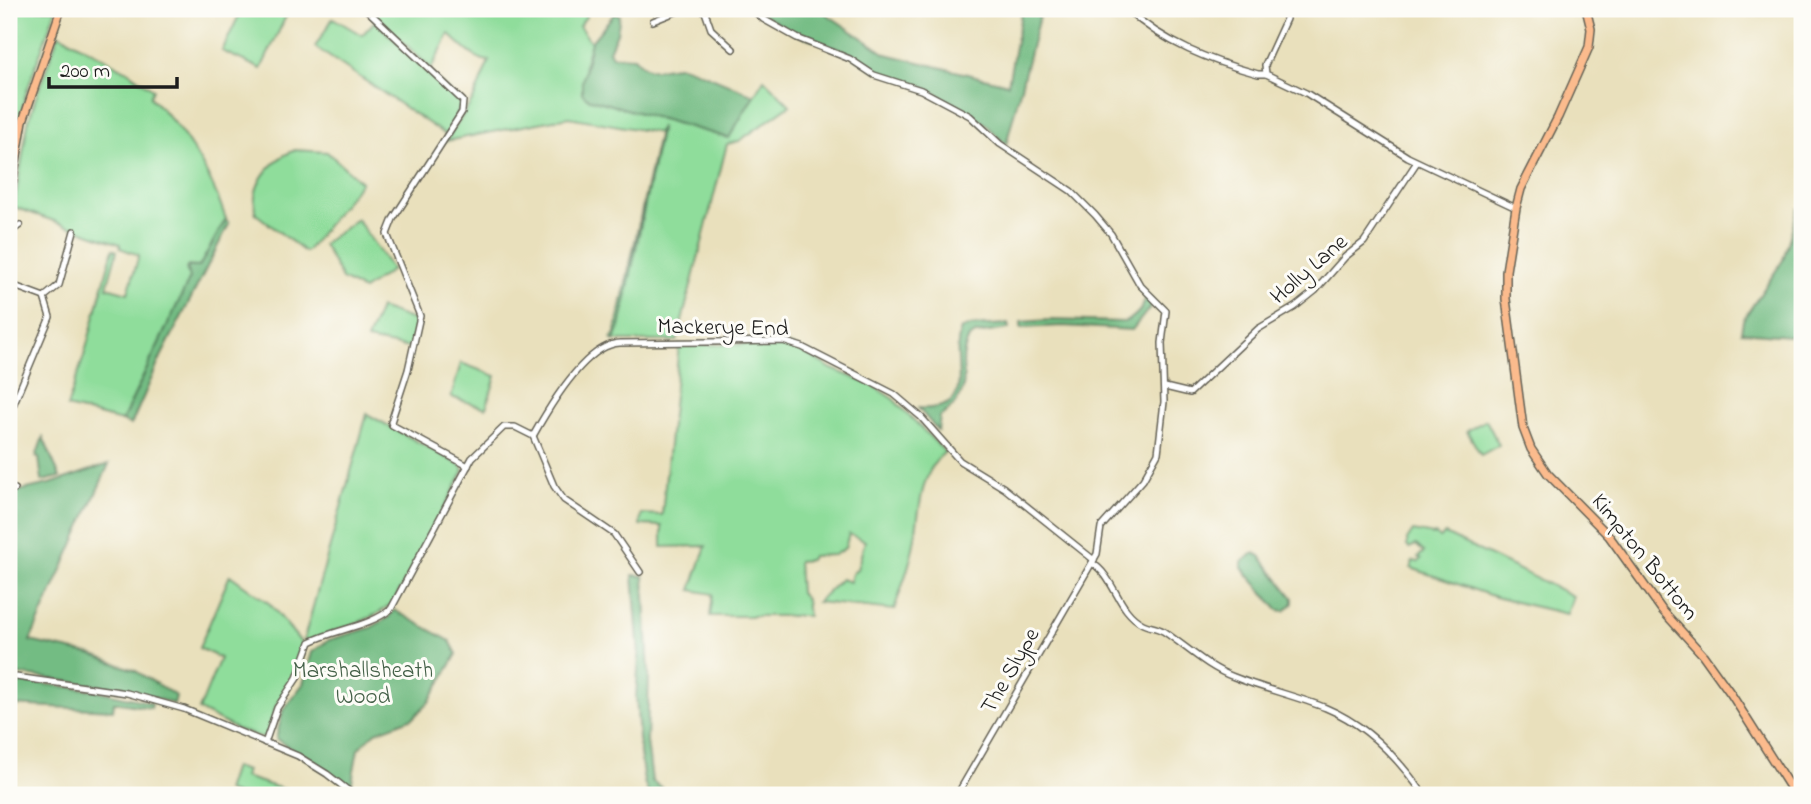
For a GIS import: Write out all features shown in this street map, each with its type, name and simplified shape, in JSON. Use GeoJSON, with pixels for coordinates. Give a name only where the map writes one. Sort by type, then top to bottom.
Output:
{"type":"FeatureCollection","features":[{"type":"Feature","properties":{"kind":"main road"},"geometry":{"type":"LineString","coordinates":[[9,202],[23,121],[61,9]]}},
{"type":"Feature","properties":{"kind":"main road","name":"Kimpton Bottom"},"geometry":{"type":"LineString","coordinates":[[1586,9],[1591,35],[1586,57],[1521,189],[1516,208],[1506,271],[1506,299],[1520,415],[1531,449],[1552,479],[1609,536],[1662,610],[1703,655],[1795,795]]}},
{"type":"Feature","properties":{"kind":"street"},"geometry":{"type":"LineString","coordinates":[[366,9],[463,101],[462,112],[393,219],[387,234],[420,316],[392,425],[468,466]]}},
{"type":"Feature","properties":{"kind":"street"},"geometry":{"type":"LineString","coordinates":[[653,21],[683,9]]}},
{"type":"Feature","properties":{"kind":"street"},"geometry":{"type":"LineString","coordinates":[[704,9],[711,29],[733,49]]}},
{"type":"Feature","properties":{"kind":"street"},"geometry":{"type":"LineString","coordinates":[[752,9],[763,19],[797,38],[850,59],[874,75],[921,90],[970,116],[1000,144],[1071,191],[1111,234],[1140,285],[1166,311],[1163,343],[1165,387],[1158,453],[1143,480],[1101,527],[1098,552],[1100,567],[1127,611],[1143,624],[1163,631],[1201,659],[1233,677],[1325,708],[1355,724],[1401,763],[1424,795]]}},
{"type":"Feature","properties":{"kind":"street"},"geometry":{"type":"LineString","coordinates":[[1127,9],[1147,25],[1202,57],[1266,74],[1306,93],[1417,162],[1516,208]]}},
{"type":"Feature","properties":{"kind":"street"},"geometry":{"type":"LineString","coordinates":[[1266,74],[1265,65],[1286,19],[1286,9]]}},
{"type":"Feature","properties":{"kind":"street","name":"Holly Lane"},"geometry":{"type":"LineString","coordinates":[[1165,387],[1189,393],[1258,329],[1295,307],[1315,291],[1345,257],[1364,242],[1417,162]]}},
{"type":"Feature","properties":{"kind":"street"},"geometry":{"type":"LineString","coordinates":[[9,233],[20,225]]}},
{"type":"Feature","properties":{"kind":"street"},"geometry":{"type":"LineString","coordinates":[[44,297],[59,285],[74,231]]}},
{"type":"Feature","properties":{"kind":"street"},"geometry":{"type":"LineString","coordinates":[[9,284],[44,297]]}},
{"type":"Feature","properties":{"kind":"street"},"geometry":{"type":"LineString","coordinates":[[9,415],[50,317],[44,297]]}},
{"type":"Feature","properties":{"kind":"street","name":"Mackerye End"},"geometry":{"type":"LineString","coordinates":[[533,436],[568,381],[607,344],[791,343],[894,394],[921,417],[960,461],[996,482],[1100,567]]}},
{"type":"Feature","properties":{"kind":"street"},"geometry":{"type":"LineString","coordinates":[[265,743],[277,708],[297,678],[310,642],[377,618],[391,608],[468,466],[478,452],[504,427],[515,427],[533,436],[554,486],[564,500],[614,534],[640,572]]}},
{"type":"Feature","properties":{"kind":"street","name":"The Slype"},"geometry":{"type":"LineString","coordinates":[[957,795],[1098,552]]}},
{"type":"Feature","properties":{"kind":"street"},"geometry":{"type":"LineString","coordinates":[[9,676],[95,687],[137,695],[184,709],[298,756],[354,795]]}},
{"type":"Feature","properties":{"kind":"green space"},"geometry":{"type":"Polygon","coordinates":[[[9,9],[56,9],[24,99],[11,163],[9,162],[9,9]]]}},
{"type":"Feature","properties":{"kind":"green space"},"geometry":{"type":"Polygon","coordinates":[[[242,9],[289,10],[261,69],[222,51],[242,9]]]}},
{"type":"Feature","properties":{"kind":"green space"},"geometry":{"type":"Polygon","coordinates":[[[369,9],[584,9],[586,17],[579,26],[591,42],[584,66],[587,98],[728,138],[764,79],[790,105],[739,141],[727,144],[677,341],[614,341],[620,327],[661,127],[658,133],[569,117],[446,141],[474,98],[489,61],[473,55],[449,34],[431,69],[369,9]]]}},
{"type":"Feature","properties":{"kind":"green space"},"geometry":{"type":"Polygon","coordinates":[[[755,9],[819,9],[886,54],[1008,84],[1022,9],[1041,9],[1006,145],[987,125],[969,112],[922,86],[875,70],[843,50],[796,34],[755,9]]]}},
{"type":"Feature","properties":{"kind":"green space"},"geometry":{"type":"Polygon","coordinates":[[[614,14],[620,15],[617,33],[609,51],[612,56],[634,57],[651,69],[685,67],[754,95],[729,138],[587,98],[582,93],[591,42],[614,14]]]}},
{"type":"Feature","properties":{"kind":"green space"},"geometry":{"type":"Polygon","coordinates":[[[333,18],[362,35],[375,21],[462,104],[446,135],[315,47],[333,18]]]}},
{"type":"Feature","properties":{"kind":"green space"},"geometry":{"type":"Polygon","coordinates":[[[59,34],[126,70],[153,89],[150,97],[175,124],[196,154],[226,219],[199,267],[188,266],[186,269],[190,278],[122,421],[67,407],[113,249],[117,251],[107,287],[128,293],[139,255],[120,248],[120,244],[14,207],[28,123],[59,34]]]}},
{"type":"Feature","properties":{"kind":"green space"},"geometry":{"type":"Polygon","coordinates":[[[660,126],[620,327],[614,341],[611,339],[615,333],[660,126]]]}},
{"type":"Feature","properties":{"kind":"green space"},"geometry":{"type":"Polygon","coordinates":[[[295,150],[327,152],[361,182],[305,252],[256,214],[256,193],[264,175],[277,160],[295,150]]]}},
{"type":"Feature","properties":{"kind":"green space"},"geometry":{"type":"Polygon","coordinates":[[[1798,209],[1802,210],[1802,337],[1741,332],[1743,320],[1783,260],[1798,209]]]}},
{"type":"Feature","properties":{"kind":"green space"},"geometry":{"type":"Polygon","coordinates":[[[226,219],[229,224],[161,357],[131,425],[122,421],[190,278],[187,267],[199,267],[226,219]]]}},
{"type":"Feature","properties":{"kind":"green space"},"geometry":{"type":"Polygon","coordinates":[[[357,219],[392,270],[363,290],[342,279],[323,244],[357,219]]]}},
{"type":"Feature","properties":{"kind":"green space"},"geometry":{"type":"Polygon","coordinates":[[[1146,296],[1152,300],[1152,305],[1132,330],[1063,326],[1021,328],[1021,322],[1050,320],[1124,322],[1138,312],[1146,296]]]}},
{"type":"Feature","properties":{"kind":"green space"},"geometry":{"type":"Polygon","coordinates":[[[380,308],[416,321],[410,348],[367,340],[380,308]]]}},
{"type":"Feature","properties":{"kind":"green space"},"geometry":{"type":"Polygon","coordinates":[[[1008,324],[1009,329],[976,334],[969,338],[963,360],[964,379],[960,397],[940,417],[938,431],[918,408],[938,407],[950,402],[956,394],[959,383],[958,342],[961,329],[1008,324]]]}},
{"type":"Feature","properties":{"kind":"green space"},"geometry":{"type":"Polygon","coordinates":[[[785,344],[832,369],[872,385],[893,399],[945,452],[936,461],[925,483],[911,556],[894,610],[817,602],[841,579],[850,582],[857,569],[865,541],[849,534],[845,548],[834,555],[812,556],[810,560],[798,561],[800,593],[806,600],[808,616],[710,616],[713,594],[691,590],[706,546],[662,547],[662,526],[640,525],[641,514],[662,515],[679,345],[785,344]]]}},
{"type":"Feature","properties":{"kind":"green space"},"geometry":{"type":"Polygon","coordinates":[[[461,363],[496,376],[486,408],[451,397],[461,363]]]}},
{"type":"Feature","properties":{"kind":"green space"},"geometry":{"type":"Polygon","coordinates":[[[367,414],[462,466],[464,471],[394,601],[365,620],[307,642],[304,639],[367,414]]]}},
{"type":"Feature","properties":{"kind":"green space"},"geometry":{"type":"Polygon","coordinates":[[[1486,420],[1499,445],[1481,455],[1467,431],[1486,420]]]}},
{"type":"Feature","properties":{"kind":"green space"},"geometry":{"type":"Polygon","coordinates":[[[43,437],[60,477],[42,481],[39,458],[36,457],[43,437]]]}},
{"type":"Feature","properties":{"kind":"green space"},"geometry":{"type":"Polygon","coordinates":[[[109,464],[30,641],[93,655],[134,670],[176,696],[174,704],[129,690],[10,673],[13,658],[9,657],[9,508],[18,491],[53,483],[109,464]]]}},
{"type":"Feature","properties":{"kind":"green space"},"geometry":{"type":"Polygon","coordinates":[[[1413,531],[1435,534],[1440,538],[1445,534],[1573,596],[1567,614],[1498,598],[1411,568],[1413,561],[1418,562],[1421,559],[1418,557],[1424,552],[1416,545],[1409,548],[1407,546],[1407,540],[1413,531]]]}},
{"type":"Feature","properties":{"kind":"green space"},"geometry":{"type":"Polygon","coordinates":[[[1254,553],[1260,556],[1293,598],[1293,603],[1285,611],[1278,610],[1242,568],[1242,562],[1254,553]]]}},
{"type":"Feature","properties":{"kind":"green space"},"geometry":{"type":"Polygon","coordinates":[[[230,575],[270,604],[304,646],[298,671],[276,706],[266,739],[238,730],[199,710],[220,658],[199,648],[230,575]]]}},
{"type":"Feature","properties":{"kind":"green space"},"geometry":{"type":"Polygon","coordinates":[[[633,575],[644,576],[649,675],[647,741],[652,781],[672,795],[649,795],[644,782],[636,696],[639,656],[633,575]]]}},
{"type":"Feature","properties":{"kind":"green space","name":"Marshallsheath Wood"},"geometry":{"type":"Polygon","coordinates":[[[394,610],[450,641],[457,654],[429,702],[413,718],[376,732],[358,749],[351,787],[276,739],[283,710],[303,684],[312,652],[329,640],[370,628],[388,618],[394,610]]]}},
{"type":"Feature","properties":{"kind":"green space"},"geometry":{"type":"Polygon","coordinates":[[[9,680],[94,690],[152,703],[151,708],[114,702],[113,710],[9,705],[9,680]]]}},
{"type":"Feature","properties":{"kind":"green space"},"geometry":{"type":"Polygon","coordinates":[[[234,767],[246,771],[244,777],[286,790],[285,795],[237,795],[226,791],[234,767]]]}}]}
